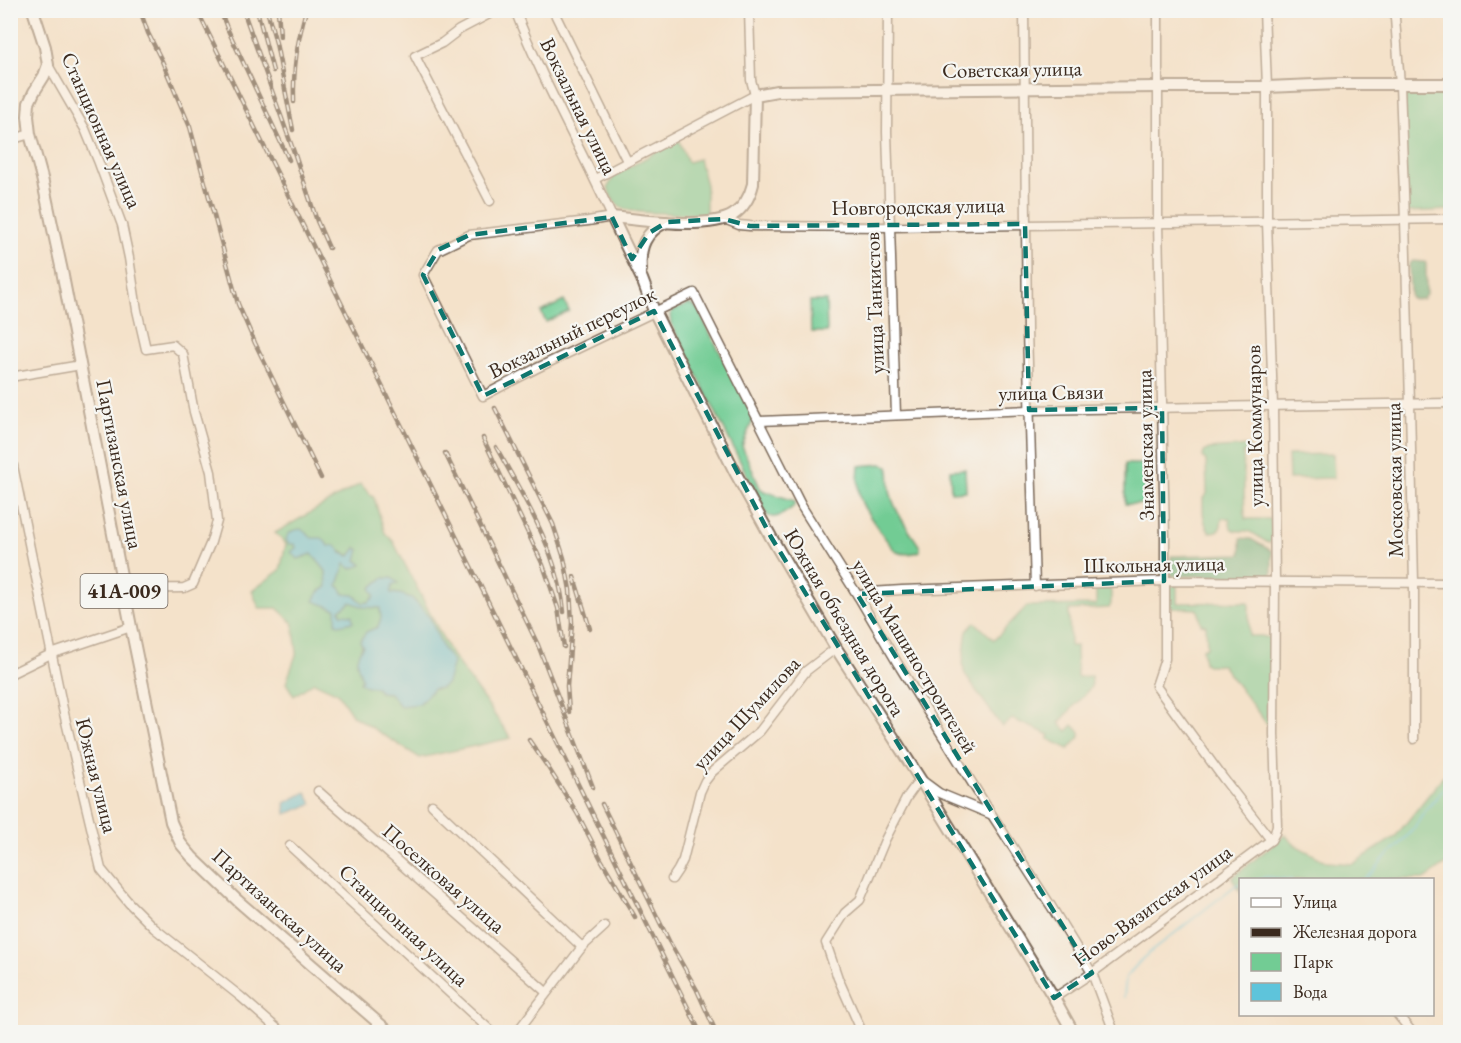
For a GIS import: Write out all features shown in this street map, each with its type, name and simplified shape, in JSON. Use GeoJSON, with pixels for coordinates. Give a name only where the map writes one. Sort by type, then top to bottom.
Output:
{"type":"FeatureCollection","features":[{"type":"Feature","properties":{"kind":"main road","name":"Станционная улица"},"geometry":{"type":"LineString","coordinates":[[33,10],[45,47],[48,65]]}},
{"type":"Feature","properties":{"kind":"main road","name":"Партизанская улица"},"geometry":{"type":"LineString","coordinates":[[48,65],[29,103],[30,134],[42,178],[81,365],[123,589],[171,822],[181,844],[237,901],[389,1032]]}},
{"type":"Feature","properties":{"kind":"main road","name":"Советская улица"},"geometry":{"type":"LineString","coordinates":[[755,95],[777,91],[1450,84]]}},
{"type":"Feature","properties":{"kind":"main road"},"geometry":{"type":"LineString","coordinates":[[724,219],[742,207],[750,195],[753,184],[755,95]]}},
{"type":"Feature","properties":{"kind":"main road","name":"Новгородская улица"},"geometry":{"type":"LineString","coordinates":[[612,217],[693,223],[724,219]]}},
{"type":"Feature","properties":{"kind":"main road","name":"Южная объездная дорога"},"geometry":{"type":"LineString","coordinates":[[612,217],[642,279],[654,311],[754,507],[836,648],[920,779],[1073,1032]]}},
{"type":"Feature","properties":{"kind":"main road"},"geometry":{"type":"LineString","coordinates":[[642,279],[640,259],[644,241],[654,229],[666,222]]}},
{"type":"Feature","properties":{"kind":"street"},"geometry":{"type":"LineString","coordinates":[[490,201],[415,56],[442,43],[459,30],[497,10]]}},
{"type":"Feature","properties":{"kind":"street","name":"Вокзальная улица"},"geometry":{"type":"LineString","coordinates":[[514,10],[526,40],[612,217]]}},
{"type":"Feature","properties":{"kind":"street"},"geometry":{"type":"LineString","coordinates":[[552,10],[627,161]]}},
{"type":"Feature","properties":{"kind":"street"},"geometry":{"type":"LineString","coordinates":[[749,10],[752,80],[755,95]]}},
{"type":"Feature","properties":{"kind":"street","name":"улица Танкистов"},"geometry":{"type":"LineString","coordinates":[[888,10],[887,90],[896,415]]}},
{"type":"Feature","properties":{"kind":"street"},"geometry":{"type":"LineString","coordinates":[[1024,10],[1025,224],[1035,586]]}},
{"type":"Feature","properties":{"kind":"street","name":"Знаменская улица"},"geometry":{"type":"LineString","coordinates":[[1158,10],[1158,223],[1165,536],[1165,658],[1156,686],[1271,840]]}},
{"type":"Feature","properties":{"kind":"street","name":"улица Коммунаров"},"geometry":{"type":"LineString","coordinates":[[1264,10],[1275,581],[1274,734],[1277,825],[1271,840]]}},
{"type":"Feature","properties":{"kind":"street"},"geometry":{"type":"LineString","coordinates":[[1393,10],[1400,85]]}},
{"type":"Feature","properties":{"kind":"street","name":"Станционная улица"},"geometry":{"type":"LineString","coordinates":[[48,65],[85,129],[122,225],[146,349],[173,345],[183,354],[194,412],[211,472],[217,520],[211,542],[193,584],[184,588],[123,589]]}},
{"type":"Feature","properties":{"kind":"street","name":"Московская улица"},"geometry":{"type":"LineString","coordinates":[[1400,85],[1414,583],[1414,739]]}},
{"type":"Feature","properties":{"kind":"street","name":"Советская улица"},"geometry":{"type":"LineString","coordinates":[[595,178],[755,95]]}},
{"type":"Feature","properties":{"kind":"street"},"geometry":{"type":"LineString","coordinates":[[10,140],[30,134]]}},
{"type":"Feature","properties":{"kind":"street","name":"Новгородская улица"},"geometry":{"type":"LineString","coordinates":[[438,250],[469,235],[612,217]]}},
{"type":"Feature","properties":{"kind":"street","name":"Новгородская улица"},"geometry":{"type":"LineString","coordinates":[[724,219],[739,225],[750,226],[890,227],[1450,219]]}},
{"type":"Feature","properties":{"kind":"street","name":"Вокзальный переулок"},"geometry":{"type":"LineString","coordinates":[[438,250],[423,275],[483,396],[694,293]]}},
{"type":"Feature","properties":{"kind":"street","name":"улица Машиностроителей"},"geometry":{"type":"LineString","coordinates":[[694,293],[802,507],[1092,973],[1114,1032]]}},
{"type":"Feature","properties":{"kind":"street"},"geometry":{"type":"LineString","coordinates":[[10,377],[81,365]]}},
{"type":"Feature","properties":{"kind":"street","name":"улица Связи"},"geometry":{"type":"LineString","coordinates":[[760,421],[1029,410],[1450,404]]}},
{"type":"Feature","properties":{"kind":"street","name":"Южная улица"},"geometry":{"type":"LineString","coordinates":[[10,451],[65,719],[101,869],[129,903],[154,928],[281,1032]]}},
{"type":"Feature","properties":{"kind":"street","name":"Школьная улица"},"geometry":{"type":"LineString","coordinates":[[858,596],[871,592],[902,590],[1164,581],[1450,583]]}},
{"type":"Feature","properties":{"kind":"street"},"geometry":{"type":"LineString","coordinates":[[10,674],[51,654],[131,627]]}},
{"type":"Feature","properties":{"kind":"street","name":"улица Шумилова"},"geometry":{"type":"LineString","coordinates":[[672,879],[682,860],[705,781],[712,772],[760,731],[806,672],[836,648]]}},
{"type":"Feature","properties":{"kind":"street"},"geometry":{"type":"LineString","coordinates":[[862,1032],[838,978],[826,943],[845,913],[860,900],[885,840],[907,796],[920,779],[939,793],[992,815]]}},
{"type":"Feature","properties":{"kind":"street","name":"Поселковая улица"},"geometry":{"type":"LineString","coordinates":[[318,791],[546,992]]}},
{"type":"Feature","properties":{"kind":"street"},"geometry":{"type":"LineString","coordinates":[[432,805],[582,946]]}},
{"type":"Feature","properties":{"kind":"street","name":"Ново-Вязитская улица"},"geometry":{"type":"LineString","coordinates":[[1054,998],[1092,973],[1271,840]]}},
{"type":"Feature","properties":{"kind":"street","name":"Станционная улица"},"geometry":{"type":"LineString","coordinates":[[290,846],[492,1032]]}},
{"type":"Feature","properties":{"kind":"street"},"geometry":{"type":"LineString","coordinates":[[517,1032],[582,946],[605,926]]}},
{"type":"Feature","properties":{"kind":"street"},"geometry":{"type":"LineString","coordinates":[[1399,1016],[1412,1032]]}},
{"type":"Feature","properties":{"kind":"highlighted area"},"geometry":{"type":"Polygon","coordinates":[[[612,217],[632,259],[649,233],[667,222],[724,219],[750,226],[1025,224],[1029,410],[1162,408],[1164,581],[857,594],[1092,973],[1054,998],[771,537],[654,311],[483,396],[423,275],[438,250],[469,235],[612,217]]]}},
{"type":"Feature","properties":{"kind":"green space"},"geometry":{"type":"Polygon","coordinates":[[[1414,90],[1450,90],[1450,210],[1406,212],[1405,97],[1414,90]]]}},
{"type":"Feature","properties":{"kind":"green space"},"geometry":{"type":"Polygon","coordinates":[[[678,139],[688,162],[699,159],[706,185],[706,215],[637,212],[615,203],[608,187],[614,176],[678,139]]]}},
{"type":"Feature","properties":{"kind":"green space"},"geometry":{"type":"Polygon","coordinates":[[[1413,261],[1426,264],[1426,295],[1422,299],[1410,297],[1409,264],[1413,261]]]}},
{"type":"Feature","properties":{"kind":"green space"},"geometry":{"type":"Polygon","coordinates":[[[564,301],[569,311],[546,322],[541,312],[564,301]]]}},
{"type":"Feature","properties":{"kind":"green space"},"geometry":{"type":"Polygon","coordinates":[[[810,301],[826,301],[827,332],[811,332],[810,301]]]}},
{"type":"Feature","properties":{"kind":"green space"},"geometry":{"type":"Polygon","coordinates":[[[689,304],[698,310],[752,414],[752,422],[742,446],[760,488],[795,501],[795,505],[781,515],[770,517],[767,515],[671,323],[672,311],[689,304]]]}},
{"type":"Feature","properties":{"kind":"green space"},"geometry":{"type":"Polygon","coordinates":[[[1249,446],[1249,452],[1243,452],[1245,519],[1271,519],[1272,541],[1269,543],[1255,534],[1233,530],[1229,518],[1222,518],[1220,529],[1214,532],[1210,532],[1204,520],[1203,498],[1207,494],[1206,461],[1203,457],[1205,451],[1249,446]]]}},
{"type":"Feature","properties":{"kind":"green space"},"geometry":{"type":"Polygon","coordinates":[[[1333,454],[1334,478],[1289,479],[1288,455],[1333,454]]]}},
{"type":"Feature","properties":{"kind":"green space"},"geometry":{"type":"Polygon","coordinates":[[[881,464],[888,466],[893,502],[920,547],[920,551],[909,554],[897,552],[868,514],[860,499],[859,466],[881,464]]]}},
{"type":"Feature","properties":{"kind":"green space"},"geometry":{"type":"Polygon","coordinates":[[[1125,464],[1145,464],[1145,504],[1125,504],[1125,464]]]}},
{"type":"Feature","properties":{"kind":"green space"},"geometry":{"type":"Polygon","coordinates":[[[965,469],[966,491],[951,492],[950,470],[965,469]]]}},
{"type":"Feature","properties":{"kind":"green space"},"geometry":{"type":"Polygon","coordinates":[[[360,484],[374,498],[385,533],[393,541],[450,652],[511,738],[420,758],[353,716],[338,693],[314,682],[294,696],[286,683],[297,652],[293,623],[277,608],[259,608],[252,591],[280,570],[286,544],[275,533],[360,484]],[[295,544],[298,559],[312,554],[326,571],[327,587],[319,592],[341,614],[340,609],[351,602],[364,607],[380,608],[381,618],[378,627],[366,632],[357,663],[362,679],[360,682],[366,686],[376,687],[380,692],[390,693],[419,704],[433,689],[441,688],[453,662],[443,649],[430,618],[400,594],[390,593],[392,586],[397,583],[392,578],[383,578],[371,588],[375,596],[369,602],[363,603],[354,595],[344,594],[338,585],[345,563],[361,564],[357,560],[356,548],[351,556],[329,546],[295,544]]]}},
{"type":"Feature","properties":{"kind":"green space"},"geometry":{"type":"Polygon","coordinates":[[[1241,538],[1251,539],[1272,551],[1272,574],[1269,576],[1171,576],[1171,556],[1241,554],[1241,538]]]}},
{"type":"Feature","properties":{"kind":"green space"},"geometry":{"type":"Polygon","coordinates":[[[1177,585],[1177,603],[1249,602],[1249,636],[1271,638],[1270,725],[1266,723],[1222,665],[1204,663],[1202,649],[1207,647],[1206,625],[1201,624],[1197,609],[1173,608],[1169,605],[1169,588],[1177,585]]]}},
{"type":"Feature","properties":{"kind":"green space"},"geometry":{"type":"Polygon","coordinates":[[[1096,588],[1108,588],[1111,591],[1109,608],[1069,610],[1070,646],[1076,646],[1077,677],[1091,676],[1091,687],[1059,723],[1067,731],[1073,725],[1080,732],[1080,737],[1069,749],[1048,739],[1050,735],[1012,719],[1002,727],[964,672],[967,631],[975,622],[994,640],[1027,606],[1096,605],[1096,588]]]}},
{"type":"Feature","properties":{"kind":"green space"},"geometry":{"type":"Polygon","coordinates":[[[1450,768],[1450,861],[1426,878],[1239,878],[1239,889],[1232,878],[1285,835],[1295,845],[1327,862],[1353,864],[1395,837],[1450,768]]]}},
{"type":"Feature","properties":{"kind":"water"},"geometry":{"type":"Polygon","coordinates":[[[301,529],[312,538],[322,538],[329,546],[336,545],[342,553],[350,556],[356,548],[360,550],[357,560],[362,565],[351,569],[345,564],[338,585],[344,594],[354,595],[363,603],[369,602],[375,596],[371,588],[383,578],[392,578],[398,583],[392,586],[391,593],[412,598],[430,618],[443,649],[453,662],[447,683],[441,688],[433,689],[419,704],[400,706],[390,693],[380,692],[376,687],[366,686],[360,682],[362,679],[357,662],[363,646],[360,641],[366,632],[378,627],[381,618],[380,608],[364,607],[351,602],[340,610],[341,614],[352,615],[353,622],[339,625],[336,623],[336,609],[314,601],[319,592],[327,587],[326,571],[312,554],[298,559],[291,552],[296,548],[295,544],[289,544],[287,537],[291,532],[301,529]]]}},
{"type":"Feature","properties":{"kind":"water"},"geometry":{"type":"Polygon","coordinates":[[[306,792],[312,804],[286,814],[285,803],[306,792]]]}},
{"type":"Feature","properties":{"kind":"waterway"},"geometry":{"type":"LineString","coordinates":[[1366,878],[1414,828],[1450,781]]}},
{"type":"Feature","properties":{"kind":"waterway"},"geometry":{"type":"LineString","coordinates":[[1263,878],[1275,878]]}},
{"type":"Feature","properties":{"kind":"waterway"},"geometry":{"type":"LineString","coordinates":[[1124,997],[1126,977],[1143,958],[1239,884]]}},
{"type":"Feature","properties":{"kind":"railway"},"geometry":{"type":"LineString","coordinates":[[140,10],[190,127],[238,304],[321,478]]}},
{"type":"Feature","properties":{"kind":"railway"},"geometry":{"type":"LineString","coordinates":[[197,10],[700,1032]]}},
{"type":"Feature","properties":{"kind":"railway"},"geometry":{"type":"LineString","coordinates":[[220,10],[289,160]]}},
{"type":"Feature","properties":{"kind":"railway"},"geometry":{"type":"LineString","coordinates":[[243,10],[317,221],[329,248]]}},
{"type":"Feature","properties":{"kind":"railway"},"geometry":{"type":"LineString","coordinates":[[257,10],[273,71]]}},
{"type":"Feature","properties":{"kind":"railway"},"geometry":{"type":"LineString","coordinates":[[267,10],[276,43],[293,130]]}},
{"type":"Feature","properties":{"kind":"railway"},"geometry":{"type":"LineString","coordinates":[[278,10],[280,36]]}},
{"type":"Feature","properties":{"kind":"railway"},"geometry":{"type":"LineString","coordinates":[[294,102],[296,56],[306,10]]}},
{"type":"Feature","properties":{"kind":"railway"},"geometry":{"type":"LineString","coordinates":[[495,408],[553,524],[564,558],[570,590],[572,623],[567,686],[569,712]]}},
{"type":"Feature","properties":{"kind":"railway"},"geometry":{"type":"LineString","coordinates":[[483,438],[543,565],[558,608],[564,647]]}},
{"type":"Feature","properties":{"kind":"railway"},"geometry":{"type":"LineString","coordinates":[[496,447],[539,526],[555,568],[564,612]]}},
{"type":"Feature","properties":{"kind":"railway"},"geometry":{"type":"LineString","coordinates":[[445,453],[538,645],[593,787]]}},
{"type":"Feature","properties":{"kind":"railway"},"geometry":{"type":"LineString","coordinates":[[574,577],[590,629]]}},
{"type":"Feature","properties":{"kind":"railway"},"geometry":{"type":"LineString","coordinates":[[529,740],[577,813],[635,917]]}},
{"type":"Feature","properties":{"kind":"railway"},"geometry":{"type":"LineString","coordinates":[[602,804],[716,1032]]}}]}
